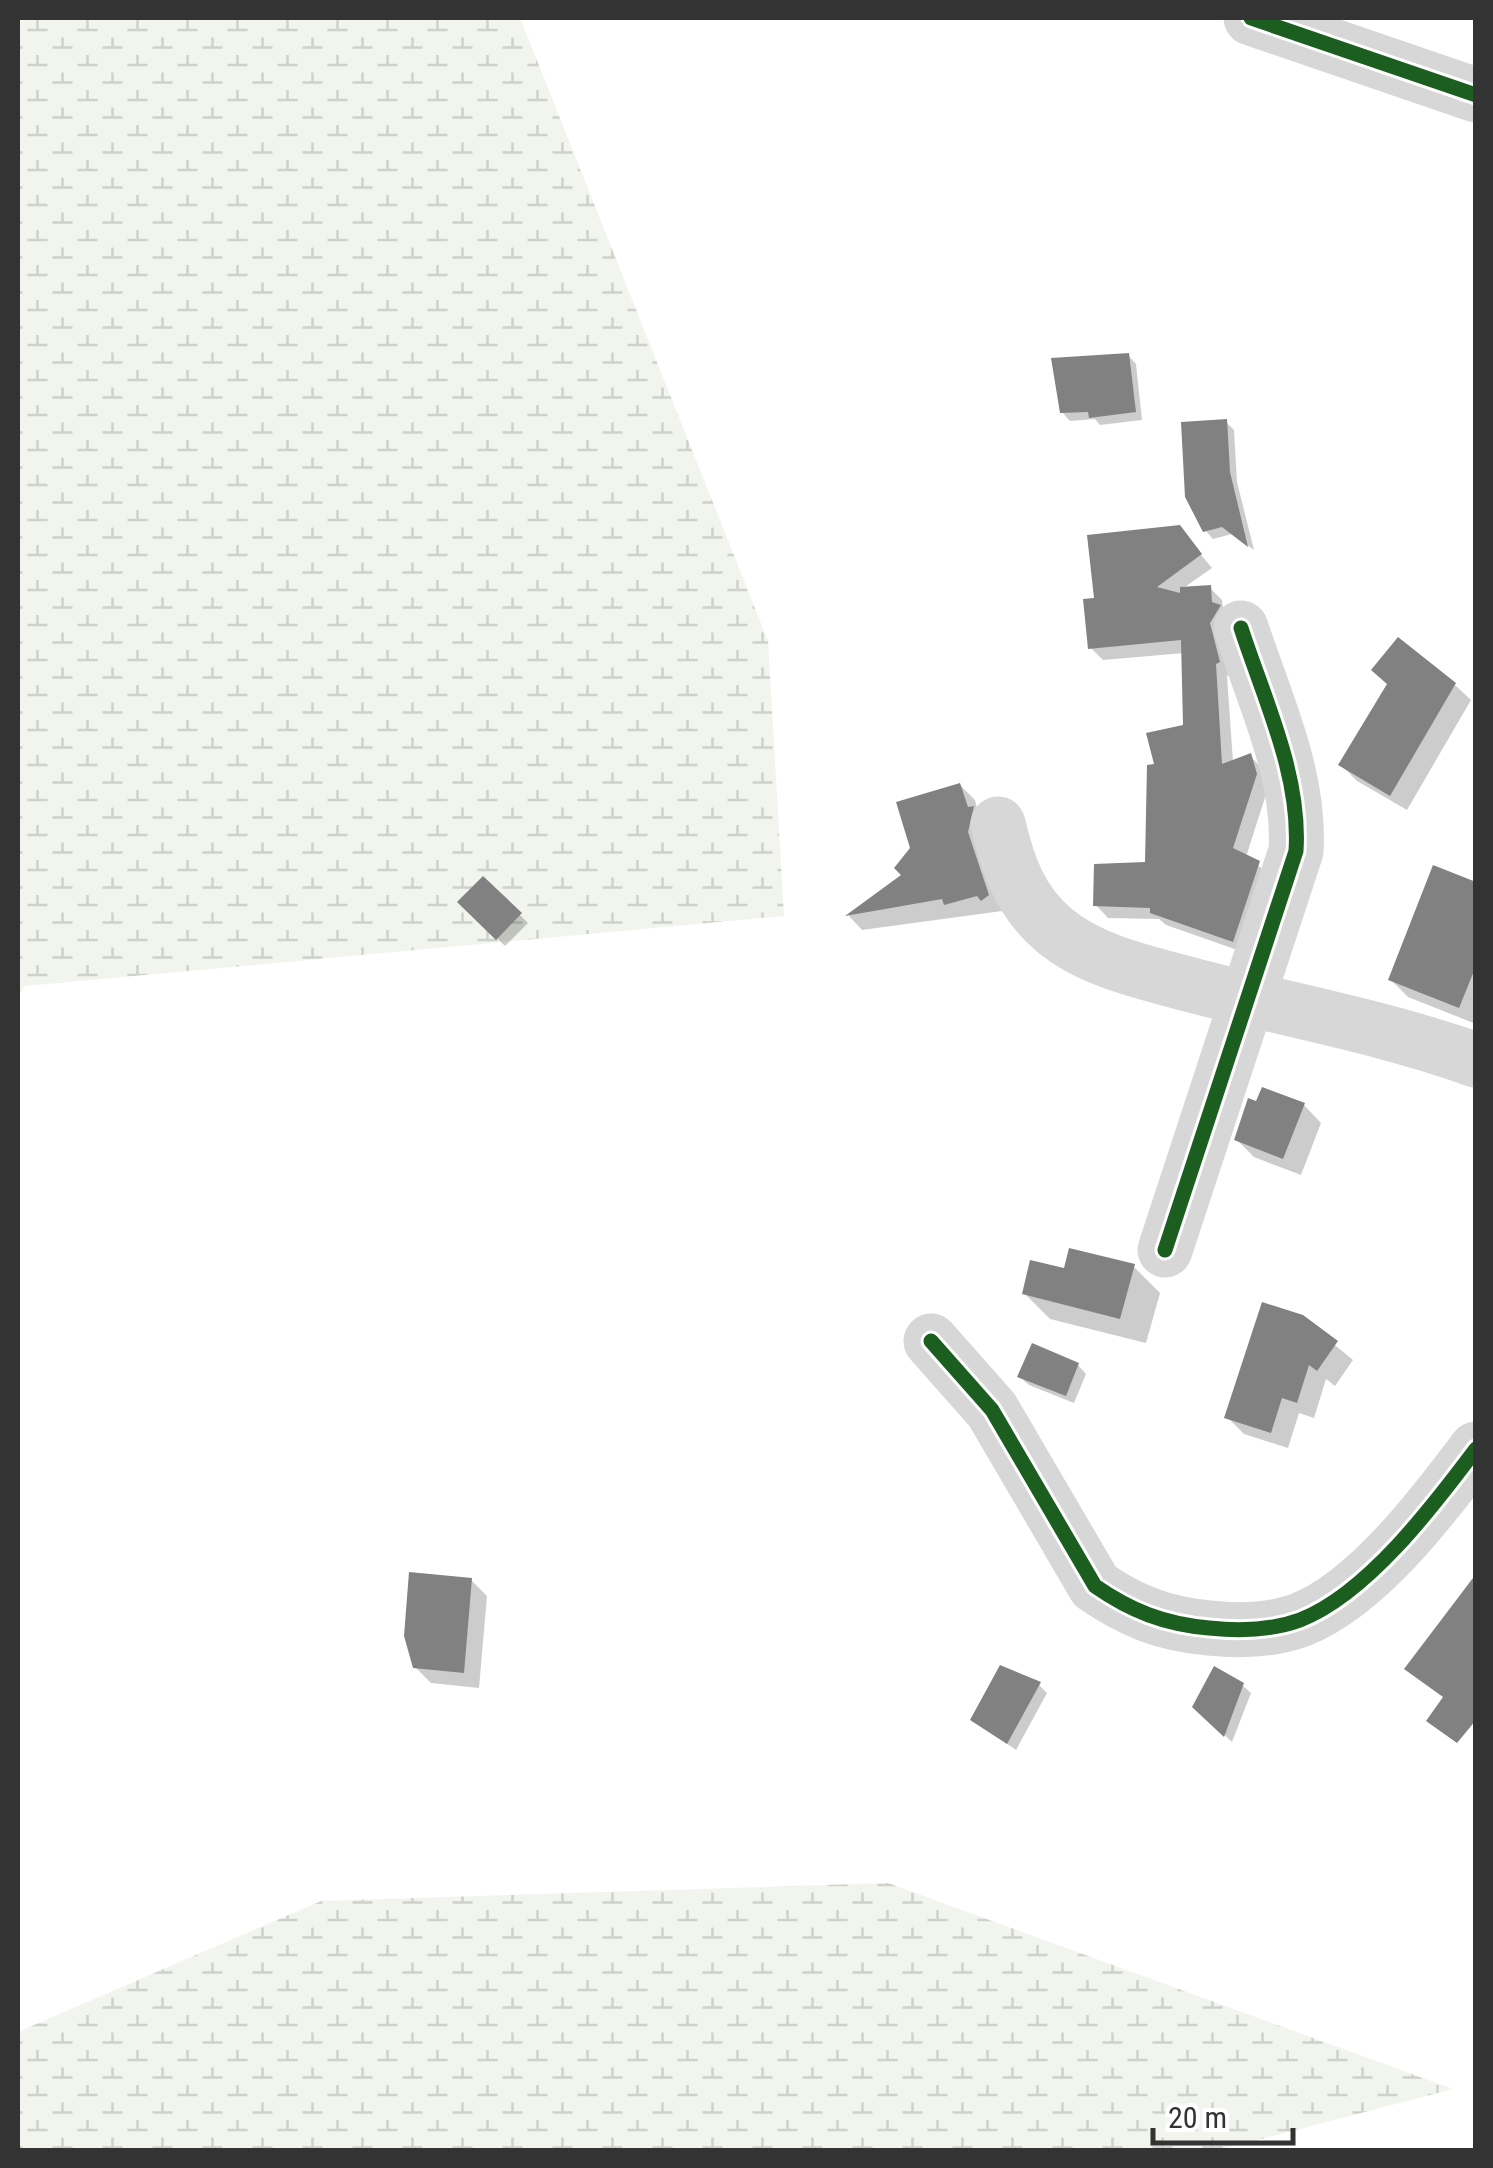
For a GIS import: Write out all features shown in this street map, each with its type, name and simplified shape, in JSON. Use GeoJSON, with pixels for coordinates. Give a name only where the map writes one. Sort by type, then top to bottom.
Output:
{"type":"FeatureCollection","features":[{"type":"Feature","properties":{"kind":"street"},"geometry":{"type":"LineString","coordinates":[[1251,18],[1476,95]]}},
{"type":"Feature","properties":{"kind":"street"},"geometry":{"type":"LineString","coordinates":[[1165,1250],[1246,999],[1287,889],[1298,819],[1294,790],[1240,628]]}},
{"type":"Feature","properties":{"kind":"street"},"geometry":{"type":"LineString","coordinates":[[998,824],[1017,885],[1032,908],[1074,944],[1101,958],[1246,999],[1410,1036],[1476,1060]]}},
{"type":"Feature","properties":{"kind":"street"},"geometry":{"type":"LineString","coordinates":[[930,1341],[1001,1423],[1095,1586],[1123,1605],[1184,1626],[1262,1628],[1300,1620],[1326,1606],[1427,1515],[1476,1449]]}},
{"type":"Feature","properties":{"kind":"green space"},"geometry":{"type":"Polygon","coordinates":[[[18,18],[520,18],[768,641],[784,916],[25,986],[18,995],[18,18]]]}},
{"type":"Feature","properties":{"kind":"green space"},"geometry":{"type":"Polygon","coordinates":[[[888,1883],[1453,2089],[1219,2150],[18,2150],[18,2032],[321,1901],[888,1883]]]}},
{"type":"Feature","properties":{"kind":"building"},"geometry":{"type":"Polygon","coordinates":[[[1129,353],[1136,412],[1089,418],[1088,412],[1060,413],[1051,358],[1129,353]]]}},
{"type":"Feature","properties":{"kind":"building"},"geometry":{"type":"Polygon","coordinates":[[[1227,419],[1230,472],[1248,547],[1222,527],[1203,532],[1185,497],[1181,422],[1227,419]]]}},
{"type":"Feature","properties":{"kind":"building"},"geometry":{"type":"Polygon","coordinates":[[[1180,525],[1202,554],[1157,587],[1180,593],[1180,587],[1211,585],[1212,602],[1221,605],[1210,623],[1220,662],[1216,664],[1222,764],[1251,753],[1257,774],[1233,848],[1260,861],[1233,942],[1150,913],[1150,908],[1093,906],[1094,864],[1145,862],[1147,765],[1154,764],[1146,733],[1183,725],[1181,640],[1088,649],[1083,599],[1094,598],[1087,535],[1180,525]]]}},
{"type":"Feature","properties":{"kind":"building"},"geometry":{"type":"Polygon","coordinates":[[[1398,637],[1456,683],[1390,796],[1338,765],[1387,684],[1371,670],[1398,637]]]}},
{"type":"Feature","properties":{"kind":"building"},"geometry":{"type":"Polygon","coordinates":[[[960,783],[968,807],[974,806],[968,832],[989,895],[981,901],[977,896],[944,905],[942,899],[845,916],[901,875],[894,868],[910,848],[896,802],[960,783]]]}},
{"type":"Feature","properties":{"kind":"building"},"geometry":{"type":"Polygon","coordinates":[[[1433,865],[1476,882],[1476,966],[1459,1008],[1388,980],[1433,865]]]}},
{"type":"Feature","properties":{"kind":"building"},"geometry":{"type":"Polygon","coordinates":[[[483,876],[522,913],[496,940],[457,902],[483,876]]]}},
{"type":"Feature","properties":{"kind":"building"},"geometry":{"type":"Polygon","coordinates":[[[1262,1087],[1305,1103],[1283,1159],[1234,1140],[1248,1098],[1256,1101],[1262,1087]]]}},
{"type":"Feature","properties":{"kind":"building"},"geometry":{"type":"Polygon","coordinates":[[[1069,1248],[1135,1264],[1120,1319],[1022,1294],[1030,1260],[1064,1268],[1069,1248]]]}},
{"type":"Feature","properties":{"kind":"building"},"geometry":{"type":"Polygon","coordinates":[[[1262,1302],[1303,1315],[1338,1341],[1317,1371],[1309,1365],[1297,1403],[1282,1398],[1271,1433],[1224,1418],[1262,1302]]]}},
{"type":"Feature","properties":{"kind":"building"},"geometry":{"type":"Polygon","coordinates":[[[1032,1343],[1079,1363],[1066,1396],[1017,1377],[1032,1343]]]}},
{"type":"Feature","properties":{"kind":"building"},"geometry":{"type":"Polygon","coordinates":[[[409,1572],[472,1578],[464,1673],[413,1668],[404,1636],[409,1572]]]}},
{"type":"Feature","properties":{"kind":"building"},"geometry":{"type":"Polygon","coordinates":[[[1476,1574],[1476,1720],[1457,1743],[1426,1721],[1443,1697],[1404,1669],[1476,1574]]]}},
{"type":"Feature","properties":{"kind":"building"},"geometry":{"type":"Polygon","coordinates":[[[1000,1665],[1041,1682],[1007,1744],[970,1720],[1000,1665]]]}},
{"type":"Feature","properties":{"kind":"building"},"geometry":{"type":"Polygon","coordinates":[[[1214,1666],[1244,1683],[1224,1737],[1192,1707],[1214,1666]]]}},
{"type":"Feature","properties":{"kind":"cycle path"},"geometry":{"type":"LineString","coordinates":[[1251,18],[1476,95]]}},
{"type":"Feature","properties":{"kind":"cycle path"},"geometry":{"type":"LineString","coordinates":[[1165,1250],[1296,851],[1293,794],[1287,766],[1241,628]]}},
{"type":"Feature","properties":{"kind":"cycle path"},"geometry":{"type":"LineString","coordinates":[[931,1341],[992,1410],[1095,1586],[1135,1609],[1177,1623],[1220,1629],[1267,1628],[1300,1620],[1325,1607],[1350,1590],[1397,1546],[1476,1449]]}}]}
